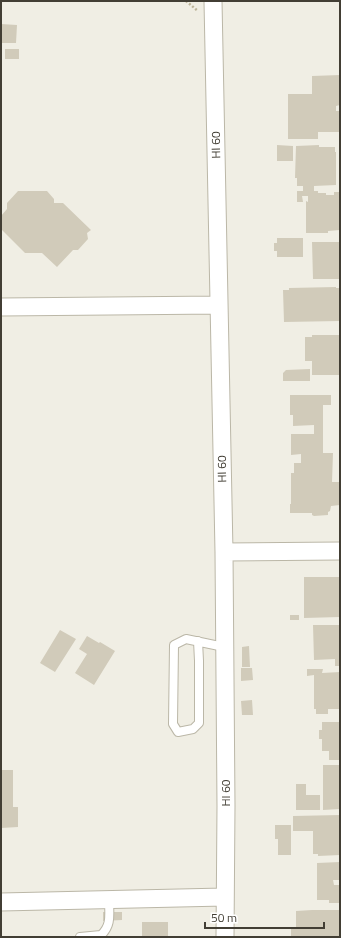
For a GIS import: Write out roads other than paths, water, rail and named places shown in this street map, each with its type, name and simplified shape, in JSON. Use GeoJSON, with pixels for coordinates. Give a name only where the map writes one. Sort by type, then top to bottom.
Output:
{"type":"FeatureCollection","features":[{"type":"Feature","properties":{"kind":"street","name":"HI 60"},"geometry":{"type":"LineString","coordinates":[[213,1],[224,552],[226,806],[224,897],[225,937]]}},
{"type":"Feature","properties":{"kind":"street"},"geometry":{"type":"LineString","coordinates":[[1,308],[218,305]]}},
{"type":"Feature","properties":{"kind":"street"},"geometry":{"type":"LineString","coordinates":[[224,552],[340,551]]}},
{"type":"Feature","properties":{"kind":"street"},"geometry":{"type":"LineString","coordinates":[[1,902],[224,897]]}},
{"type":"Feature","properties":{"kind":"lane"},"geometry":{"type":"LineString","coordinates":[[198,641],[199,723],[193,728],[178,732],[173,724],[174,645],[186,639],[198,641],[224,647]]}},
{"type":"Feature","properties":{"kind":"lane"},"geometry":{"type":"LineString","coordinates":[[80,937],[101,935],[108,929],[110,917],[108,900]]}}]}
